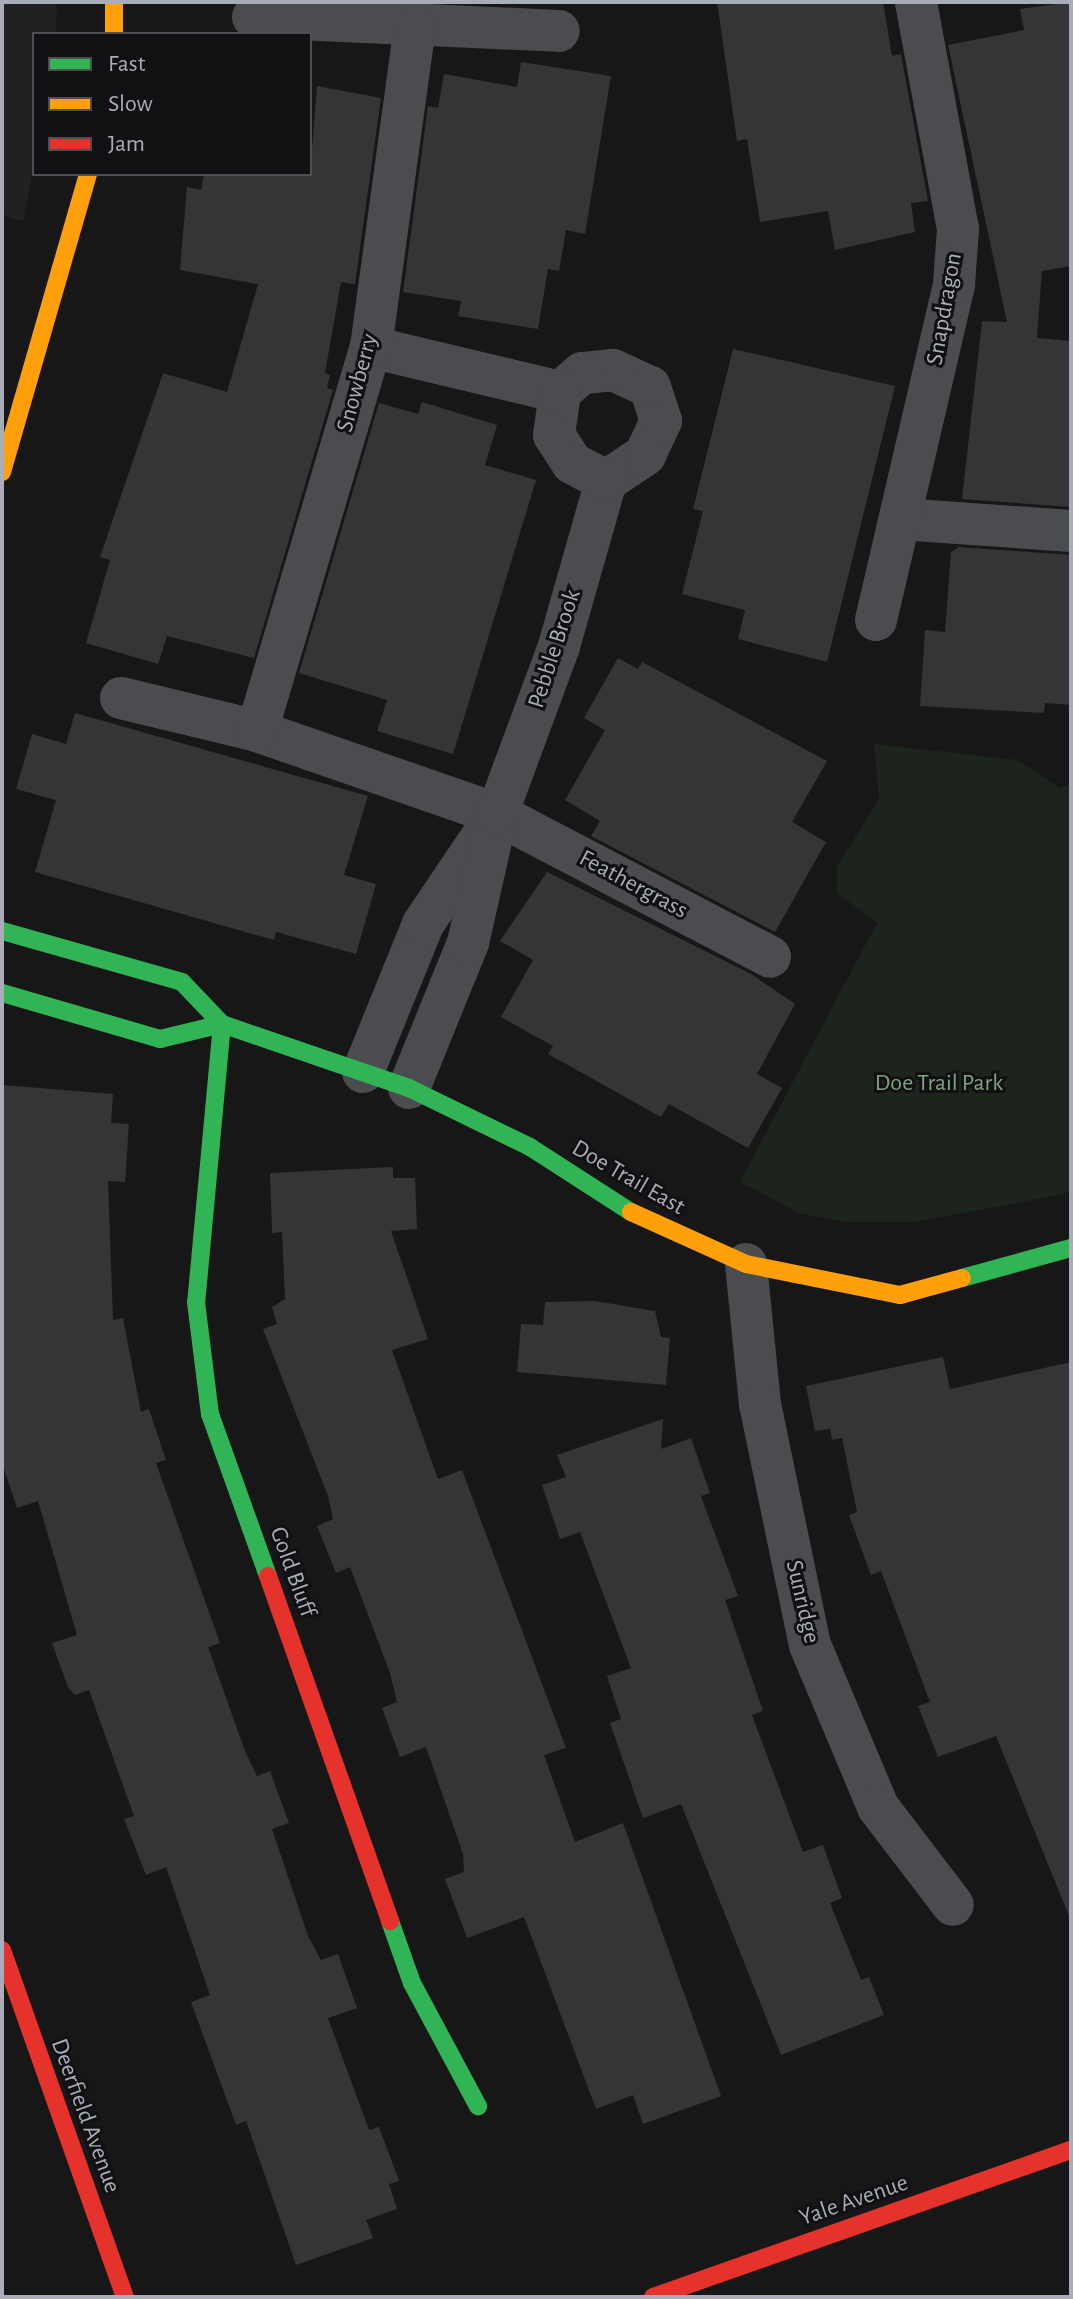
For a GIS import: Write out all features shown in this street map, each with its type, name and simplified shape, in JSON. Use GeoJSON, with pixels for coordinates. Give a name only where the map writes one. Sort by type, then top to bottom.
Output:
{"type":"FeatureCollection","features":[{"type":"Feature","properties":{"kind":"street"},"geometry":{"type":"LineString","coordinates":[[114,2],[114,32]]}},
{"type":"Feature","properties":{"kind":"street","name":"Snapdragon"},"geometry":{"type":"LineString","coordinates":[[876,620],[954,284],[958,229],[916,2]]}},
{"type":"Feature","properties":{"kind":"street"},"geometry":{"type":"LineString","coordinates":[[253,17],[559,31]]}},
{"type":"Feature","properties":{"kind":"street","name":"Snowberry"},"geometry":{"type":"LineString","coordinates":[[257,731],[371,347],[415,26]]}},
{"type":"Feature","properties":{"kind":"street"},"geometry":{"type":"LineString","coordinates":[[2,472],[87,176]]}},
{"type":"Feature","properties":{"kind":"street"},"geometry":{"type":"LineString","coordinates":[[371,347],[560,392]]}},
{"type":"Feature","properties":{"kind":"street"},"geometry":{"type":"LineString","coordinates":[[613,370],[650,387],[661,421],[645,455],[606,481],[572,463],[554,435],[560,392],[582,373],[613,370]]}},
{"type":"Feature","properties":{"kind":"street","name":"Pebble Brook"},"geometry":{"type":"LineString","coordinates":[[409,1088],[468,943],[497,814],[559,646],[606,481]]}},
{"type":"Feature","properties":{"kind":"street"},"geometry":{"type":"LineString","coordinates":[[900,519],[1071,531]]}},
{"type":"Feature","properties":{"kind":"street"},"geometry":{"type":"LineString","coordinates":[[121,698],[257,731],[497,814]]}},
{"type":"Feature","properties":{"kind":"street","name":"Pebble Brook"},"geometry":{"type":"LineString","coordinates":[[363,1072],[423,924],[497,814]]}},
{"type":"Feature","properties":{"kind":"street","name":"Feathergrass"},"geometry":{"type":"LineString","coordinates":[[497,814],[770,957]]}},
{"type":"Feature","properties":{"kind":"street","name":"Doe Trail East"},"geometry":{"type":"LineString","coordinates":[[2,931],[182,982],[222,1024],[409,1088],[530,1147],[652,1225],[746,1264],[900,1295],[1071,1248]]}},
{"type":"Feature","properties":{"kind":"street"},"geometry":{"type":"LineString","coordinates":[[2,993],[160,1039],[222,1024]]}},
{"type":"Feature","properties":{"kind":"street","name":"Gold Bluff"},"geometry":{"type":"LineString","coordinates":[[222,1024],[196,1302],[210,1414],[412,1983],[478,2106]]}},
{"type":"Feature","properties":{"kind":"street","name":"Sunridge"},"geometry":{"type":"LineString","coordinates":[[746,1264],[760,1404],[810,1645],[878,1807],[953,1905]]}},
{"type":"Feature","properties":{"kind":"street","name":"Deerfield Avenue"},"geometry":{"type":"LineString","coordinates":[[2,1950],[125,2297]]}},
{"type":"Feature","properties":{"kind":"street","name":"Yale Avenue"},"geometry":{"type":"LineString","coordinates":[[653,2297],[1071,2150]]}},
{"type":"Feature","properties":{"kind":"shaded area"},"geometry":{"type":"Polygon","coordinates":[[[2,2],[57,2],[56,32],[32,32],[32,174],[23,221],[2,215],[2,2]]]}},
{"type":"Feature","properties":{"kind":"green space","name":"Doe Trail Park"},"geometry":{"type":"Polygon","coordinates":[[[874,744],[1017,760],[1060,788],[1071,784],[1071,1190],[1064,1194],[916,1222],[849,1222],[801,1214],[740,1182],[877,923],[837,893],[837,867],[879,799],[874,744]]]}},
{"type":"Feature","properties":{"kind":"building"},"geometry":{"type":"Polygon","coordinates":[[[717,2],[883,2],[892,56],[901,54],[928,201],[911,203],[915,232],[835,250],[828,211],[760,222],[747,139],[737,141],[717,2]]]}},
{"type":"Feature","properties":{"kind":"building"},"geometry":{"type":"Polygon","coordinates":[[[1071,2],[1071,266],[1042,271],[1037,338],[1071,341],[1071,507],[962,499],[982,321],[1007,322],[948,45],[1024,30],[1020,9],[1071,2]]]}},
{"type":"Feature","properties":{"kind":"building"},"geometry":{"type":"Polygon","coordinates":[[[521,62],[611,76],[585,234],[566,230],[559,271],[548,269],[538,329],[458,316],[461,301],[403,292],[428,106],[438,108],[444,74],[517,87],[521,62]]]}},
{"type":"Feature","properties":{"kind":"building"},"geometry":{"type":"Polygon","coordinates":[[[317,86],[381,98],[355,284],[341,282],[325,373],[330,375],[327,388],[333,390],[254,658],[167,636],[158,664],[86,643],[110,560],[100,557],[163,373],[227,392],[258,284],[180,270],[187,187],[201,190],[204,176],[312,176],[317,86]]]}},
{"type":"Feature","properties":{"kind":"building"},"geometry":{"type":"Polygon","coordinates":[[[733,349],[895,386],[827,662],[738,639],[745,610],[682,594],[703,511],[693,509],[733,349]]]}},
{"type":"Feature","properties":{"kind":"building"},"geometry":{"type":"Polygon","coordinates":[[[422,402],[497,425],[485,465],[536,480],[453,754],[377,731],[387,700],[299,673],[379,403],[418,414],[422,402]]]}},
{"type":"Feature","properties":{"kind":"building"},"geometry":{"type":"Polygon","coordinates":[[[959,547],[1071,555],[1071,705],[1045,703],[1044,713],[920,706],[925,630],[945,632],[951,552],[959,547]]]}},
{"type":"Feature","properties":{"kind":"building"},"geometry":{"type":"Polygon","coordinates":[[[618,658],[638,669],[642,662],[827,761],[792,822],[826,842],[775,932],[591,836],[600,821],[565,800],[605,730],[584,718],[618,658]]]}},
{"type":"Feature","properties":{"kind":"building"},"geometry":{"type":"Polygon","coordinates":[[[75,713],[368,796],[344,875],[376,884],[356,954],[276,932],[274,940],[35,872],[56,800],[16,789],[32,734],[66,744],[75,713]]]}},
{"type":"Feature","properties":{"kind":"building"},"geometry":{"type":"Polygon","coordinates":[[[547,872],[751,974],[795,1004],[757,1074],[782,1088],[748,1148],[669,1104],[661,1117],[548,1054],[553,1046],[501,1017],[533,960],[500,941],[547,872]]]}},
{"type":"Feature","properties":{"kind":"building"},"geometry":{"type":"Polygon","coordinates":[[[2,1085],[113,1094],[111,1123],[129,1124],[125,1182],[108,1181],[113,1320],[123,1318],[141,1412],[149,1409],[166,1460],[156,1463],[220,1643],[208,1647],[245,1751],[257,1776],[270,1771],[289,1823],[272,1829],[308,1936],[321,1960],[338,1954],[357,2008],[328,2018],[369,2130],[379,2127],[399,2181],[389,2184],[397,2209],[366,2220],[373,2238],[296,2265],[246,2121],[236,2125],[191,2002],[210,1995],[166,1867],[146,1875],[124,1819],[134,1816],[89,1690],[75,1695],[68,1687],[52,1643],[77,1635],[38,1501],[17,1508],[2,1463],[2,1085]]]}},
{"type":"Feature","properties":{"kind":"building"},"geometry":{"type":"Polygon","coordinates":[[[393,1167],[393,1178],[415,1178],[417,1229],[391,1231],[428,1339],[392,1350],[438,1479],[462,1470],[566,1748],[544,1755],[575,1842],[623,1823],[721,2096],[643,2124],[633,2095],[596,2109],[524,1917],[467,1938],[445,1879],[464,1872],[463,1854],[426,1747],[400,1757],[382,1708],[397,1702],[390,1673],[350,1567],[336,1573],[317,1526],[333,1519],[328,1496],[263,1329],[277,1324],[272,1307],[285,1299],[282,1232],[272,1233],[270,1173],[393,1167]]]}},
{"type":"Feature","properties":{"kind":"building"},"geometry":{"type":"Polygon","coordinates":[[[595,1301],[655,1311],[661,1337],[670,1338],[666,1385],[517,1372],[521,1324],[543,1325],[545,1302],[595,1301]]]}},
{"type":"Feature","properties":{"kind":"building"},"geometry":{"type":"Polygon","coordinates":[[[943,1357],[950,1389],[1071,1362],[1071,1921],[996,1736],[938,1757],[918,1706],[930,1702],[881,1571],[871,1575],[849,1515],[857,1512],[842,1438],[832,1440],[830,1429],[815,1431],[806,1386],[943,1357]]]}},
{"type":"Feature","properties":{"kind":"building"},"geometry":{"type":"Polygon","coordinates":[[[663,1419],[661,1449],[691,1438],[710,1493],[701,1496],[738,1596],[725,1600],[763,1711],[752,1715],[803,1852],[823,1845],[842,1898],[830,1903],[861,1980],[869,1977],[884,2015],[781,2055],[681,1804],[643,1818],[610,1723],[621,1719],[607,1676],[631,1668],[580,1532],[560,1539],[542,1485],[566,1477],[557,1455],[663,1419]]]}},
{"type":"Feature","properties":{"kind":"traffic: fast"},"geometry":{"type":"LineString","coordinates":[[2,931],[182,982],[222,1024],[409,1088],[530,1147],[631,1212]]}},
{"type":"Feature","properties":{"kind":"traffic: fast"},"geometry":{"type":"LineString","coordinates":[[2,993],[160,1039],[222,1024]]}},
{"type":"Feature","properties":{"kind":"traffic: fast"},"geometry":{"type":"LineString","coordinates":[[222,1024],[196,1302],[210,1414],[268,1576]]}},
{"type":"Feature","properties":{"kind":"traffic: fast"},"geometry":{"type":"LineString","coordinates":[[962,1278],[1071,1248]]}},
{"type":"Feature","properties":{"kind":"traffic: fast"},"geometry":{"type":"LineString","coordinates":[[390,1921],[412,1983],[478,2106]]}},
{"type":"Feature","properties":{"kind":"traffic: slow"},"geometry":{"type":"LineString","coordinates":[[114,2],[114,32]]}},
{"type":"Feature","properties":{"kind":"traffic: slow"},"geometry":{"type":"LineString","coordinates":[[2,472],[87,176]]}},
{"type":"Feature","properties":{"kind":"traffic: slow"},"geometry":{"type":"LineString","coordinates":[[631,1212],[746,1264],[900,1295],[962,1278]]}},
{"type":"Feature","properties":{"kind":"traffic: jam"},"geometry":{"type":"LineString","coordinates":[[268,1576],[390,1921]]}},
{"type":"Feature","properties":{"kind":"traffic: jam"},"geometry":{"type":"LineString","coordinates":[[2,1950],[125,2297]]}},
{"type":"Feature","properties":{"kind":"traffic: jam"},"geometry":{"type":"LineString","coordinates":[[653,2297],[1071,2150]]}}]}
